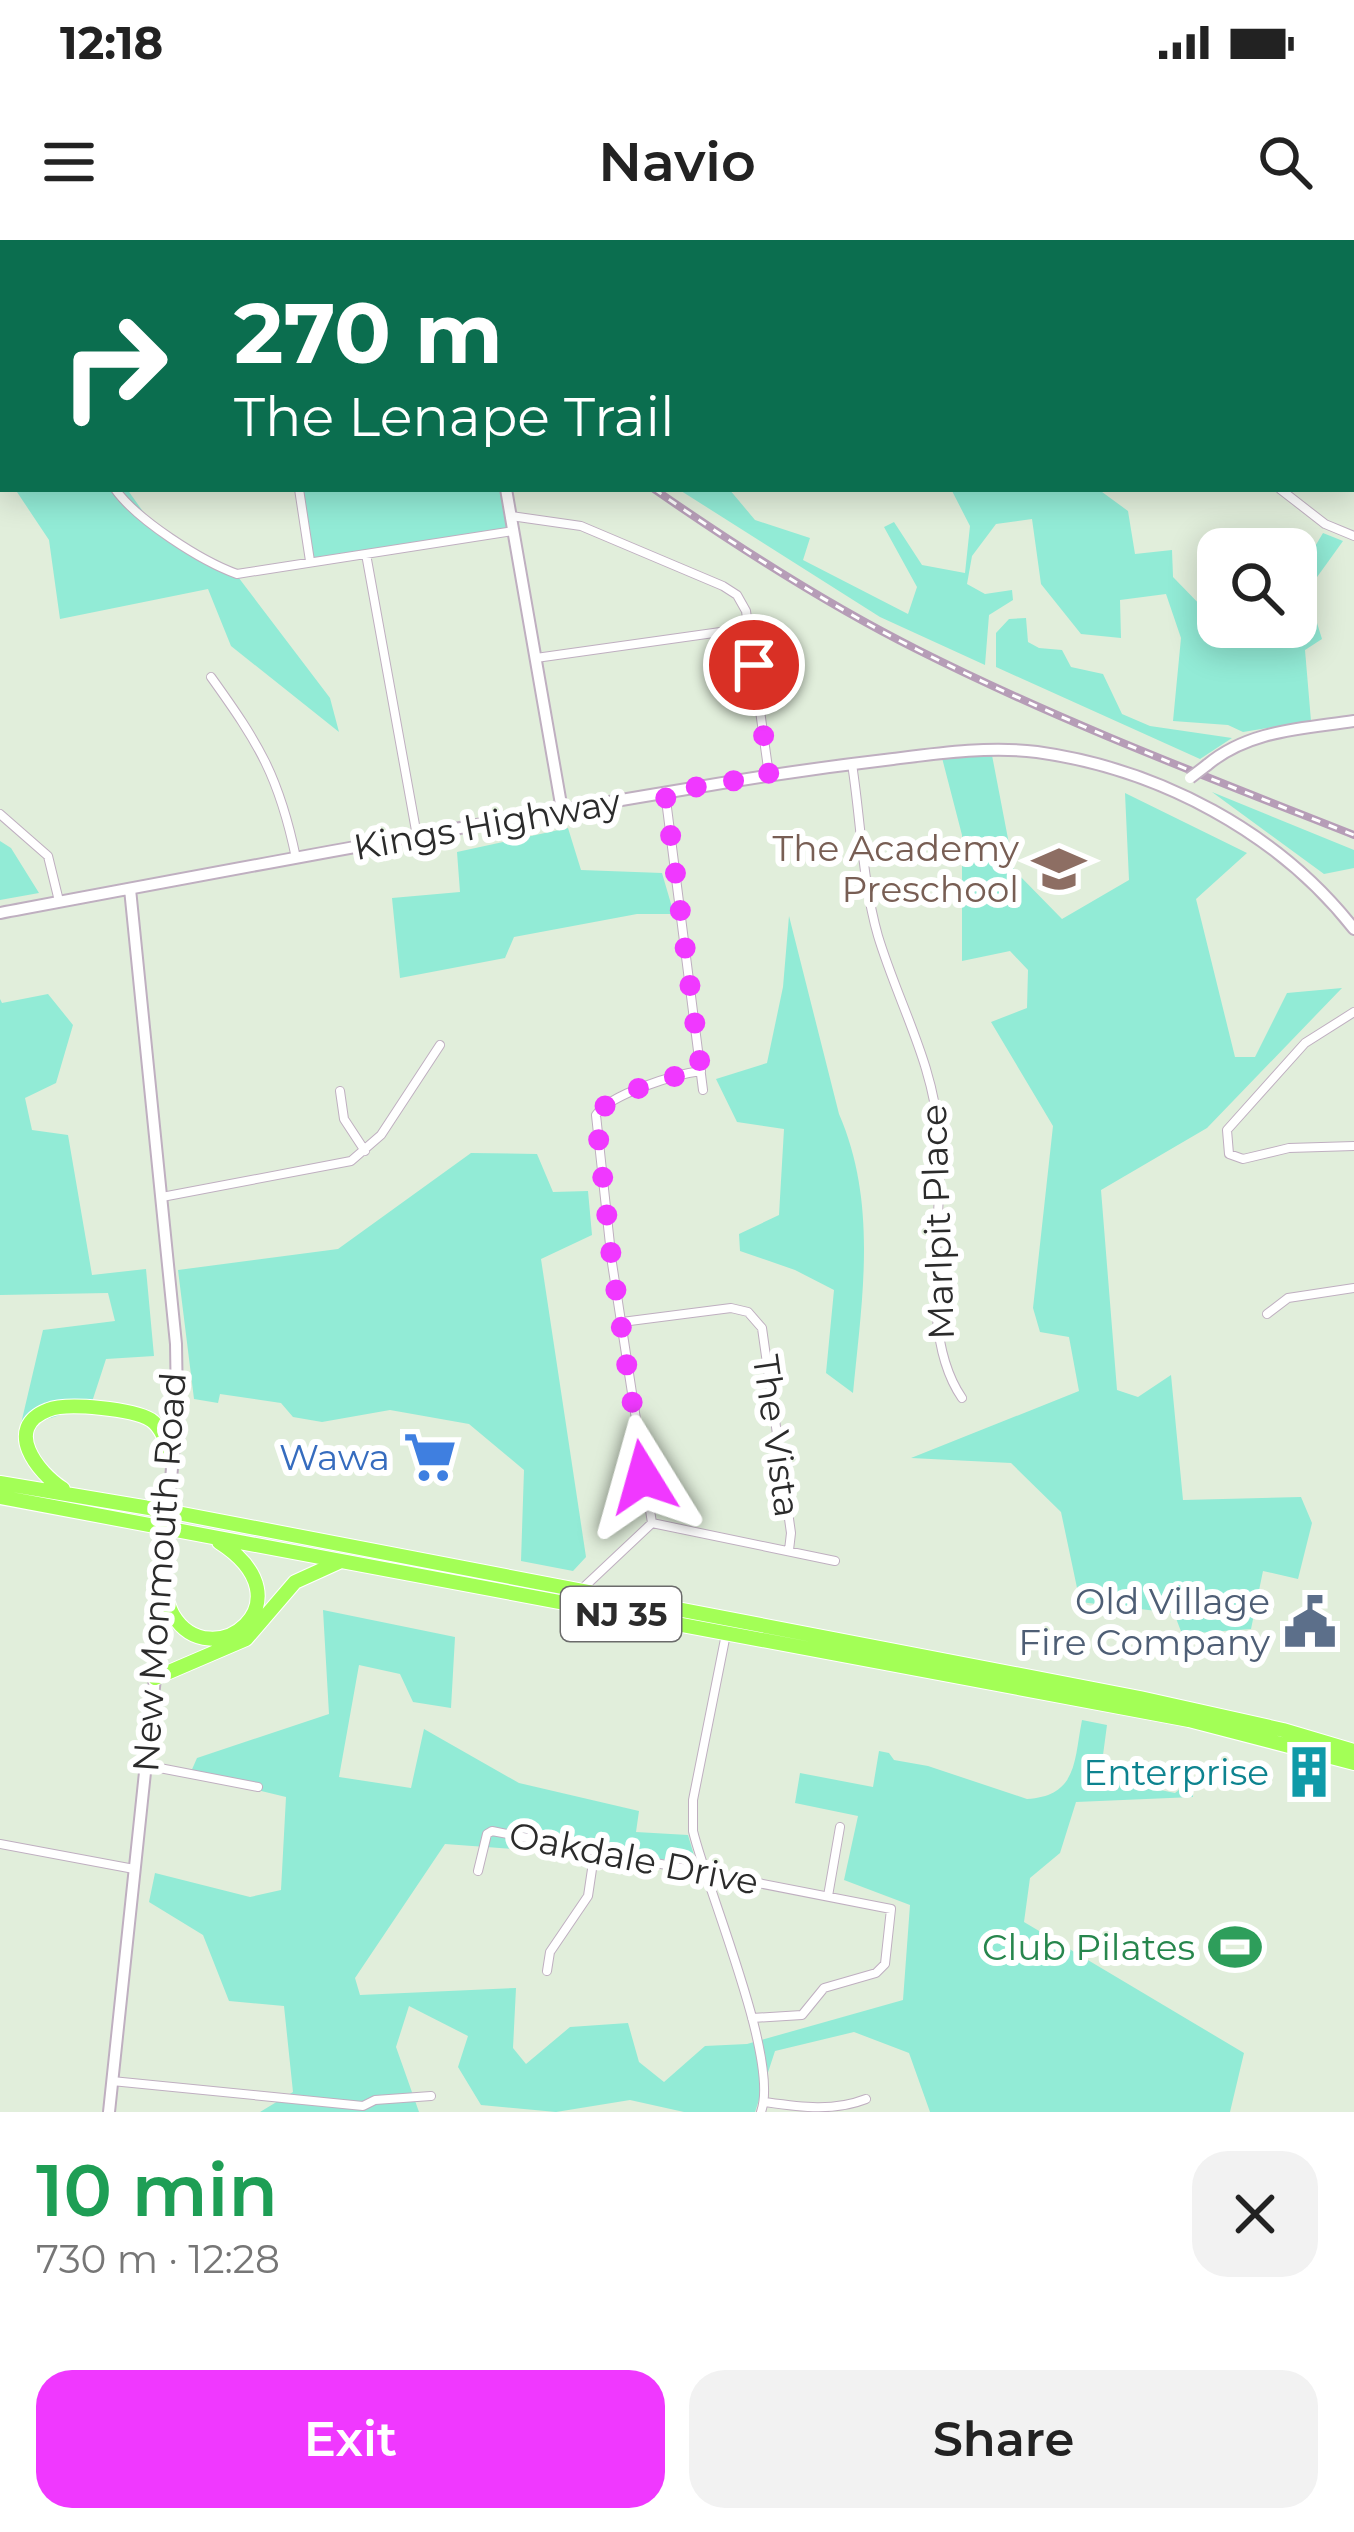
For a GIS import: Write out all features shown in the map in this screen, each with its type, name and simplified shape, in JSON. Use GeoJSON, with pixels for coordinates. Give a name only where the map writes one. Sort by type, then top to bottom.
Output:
{"type":"FeatureCollection","features":[{"type":"Feature","properties":{"kind":"highway"},"geometry":{"type":"LineString","coordinates":[[72,1496],[43,1477],[27,1450],[29,1427],[52,1408],[99,1408],[149,1419],[173,1461]]}},
{"type":"Feature","properties":{"kind":"highway","name":"NJ 35"},"geometry":{"type":"LineString","coordinates":[[0,1483],[1183,1707],[1354,1751]]}},
{"type":"Feature","properties":{"kind":"highway","name":"NJ 35"},"geometry":{"type":"LineString","coordinates":[[0,1497],[1190,1720],[1354,1763]]}},
{"type":"Feature","properties":{"kind":"highway"},"geometry":{"type":"LineString","coordinates":[[162,1580],[171,1613],[194,1636],[223,1638],[245,1625],[258,1598],[256,1578],[241,1556],[210,1536]]}},
{"type":"Feature","properties":{"kind":"highway"},"geometry":{"type":"LineString","coordinates":[[155,1678],[246,1640],[295,1582],[342,1561]]}},
{"type":"Feature","properties":{"kind":"main road"},"geometry":{"type":"LineString","coordinates":[[507,492],[562,810]]}},
{"type":"Feature","properties":{"kind":"main road"},"geometry":{"type":"LineString","coordinates":[[1175,794],[1236,744],[1256,736],[1354,721]]}},
{"type":"Feature","properties":{"kind":"main road","name":"Kings Highway"},"geometry":{"type":"LineString","coordinates":[[0,913],[769,775],[1016,750],[1051,754],[1121,774],[1229,819],[1288,859],[1354,929]]}},
{"type":"Feature","properties":{"kind":"main road","name":"New Monmouth Road"},"geometry":{"type":"LineString","coordinates":[[109,2112],[155,1678],[173,1461],[176,1344],[130,889]]}},
{"type":"Feature","properties":{"kind":"street"},"geometry":{"type":"LineString","coordinates":[[118,492],[132,509],[227,571],[244,574],[513,531]]}},
{"type":"Feature","properties":{"kind":"street"},"geometry":{"type":"LineString","coordinates":[[298,492],[310,561]]}},
{"type":"Feature","properties":{"kind":"street"},"geometry":{"type":"LineString","coordinates":[[1284,492],[1324,524],[1354,536]]}},
{"type":"Feature","properties":{"kind":"street"},"geometry":{"type":"LineString","coordinates":[[511,516],[580,526],[736,595],[746,611],[769,775]]}},
{"type":"Feature","properties":{"kind":"street"},"geometry":{"type":"LineString","coordinates":[[366,554],[417,837]]}},
{"type":"Feature","properties":{"kind":"street"},"geometry":{"type":"LineString","coordinates":[[536,658],[749,628]]}},
{"type":"Feature","properties":{"kind":"street"},"geometry":{"type":"LineString","coordinates":[[212,677],[250,730],[276,779],[296,859]]}},
{"type":"Feature","properties":{"kind":"street","name":"Marlpit Place"},"geometry":{"type":"LineString","coordinates":[[851,764],[871,908],[917,1034],[933,1094],[941,1167],[938,1331],[945,1371],[962,1398]]}},
{"type":"Feature","properties":{"kind":"street"},"geometry":{"type":"LineString","coordinates":[[665,792],[704,1090]]}},
{"type":"Feature","properties":{"kind":"street"},"geometry":{"type":"LineString","coordinates":[[0,814],[45,850],[59,901]]}},
{"type":"Feature","properties":{"kind":"street"},"geometry":{"type":"LineString","coordinates":[[1354,1012],[1305,1043],[1227,1130],[1229,1154],[1244,1160],[1289,1148],[1354,1147]]}},
{"type":"Feature","properties":{"kind":"street"},"geometry":{"type":"LineString","coordinates":[[161,1197],[342,1164],[381,1135],[440,1046]]}},
{"type":"Feature","properties":{"kind":"street"},"geometry":{"type":"LineString","coordinates":[[652,1523],[596,1115],[605,1104],[682,1073],[701,1071]]}},
{"type":"Feature","properties":{"kind":"street"},"geometry":{"type":"LineString","coordinates":[[340,1091],[344,1119],[365,1151]]}},
{"type":"Feature","properties":{"kind":"street"},"geometry":{"type":"LineString","coordinates":[[1267,1314],[1288,1298],[1354,1288]]}},
{"type":"Feature","properties":{"kind":"street","name":"The Vista"},"geometry":{"type":"LineString","coordinates":[[622,1322],[731,1308],[748,1312],[759,1323],[788,1514],[789,1550]]}},
{"type":"Feature","properties":{"kind":"street"},"geometry":{"type":"LineString","coordinates":[[652,1523],[835,1561]]}},
{"type":"Feature","properties":{"kind":"street"},"geometry":{"type":"LineString","coordinates":[[580,1591],[652,1523]]}},
{"type":"Feature","properties":{"kind":"street"},"geometry":{"type":"LineString","coordinates":[[727,1633],[693,1800],[693,1831],[765,2066],[763,2107],[844,2108],[866,2099]]}},
{"type":"Feature","properties":{"kind":"street"},"geometry":{"type":"LineString","coordinates":[[144,1765],[258,1787]]}},
{"type":"Feature","properties":{"kind":"street"},"geometry":{"type":"LineString","coordinates":[[824,1895],[840,1827]]}},
{"type":"Feature","properties":{"kind":"street","name":"Oakdale Drive"},"geometry":{"type":"LineString","coordinates":[[478,1871],[487,1834],[492,1831],[891,1909],[885,1964],[876,1973],[824,1988],[802,2015],[752,2018]]}},
{"type":"Feature","properties":{"kind":"street"},"geometry":{"type":"LineString","coordinates":[[0,1844],[134,1869]]}},
{"type":"Feature","properties":{"kind":"street"},"geometry":{"type":"LineString","coordinates":[[548,1971],[550,1952],[588,1896],[596,1849]]}},
{"type":"Feature","properties":{"kind":"street"},"geometry":{"type":"LineString","coordinates":[[112,2081],[363,2109],[375,2100],[431,2096]]}},
{"type":"Feature","properties":{"kind":"shaded area"},"geometry":{"type":"Polygon","coordinates":[[[17,492],[129,492],[154,527],[232,569],[330,698],[339,732],[231,646],[208,589],[60,619],[49,540],[17,492]]]}},
{"type":"Feature","properties":{"kind":"shaded area"},"geometry":{"type":"Polygon","coordinates":[[[302,492],[506,492],[513,527],[313,560],[302,492]]]}},
{"type":"Feature","properties":{"kind":"shaded area"},"geometry":{"type":"Polygon","coordinates":[[[683,492],[732,492],[755,520],[810,538],[803,560],[908,614],[917,587],[884,527],[894,522],[922,565],[965,573],[970,526],[953,492],[1102,492],[1128,511],[1135,554],[1172,550],[1173,577],[1197,602],[1197,648],[1308,648],[1311,721],[1243,732],[1228,725],[1173,721],[1181,638],[1166,594],[1120,600],[1121,638],[1081,634],[1041,584],[1032,519],[996,524],[972,556],[967,584],[985,594],[1012,590],[1013,600],[989,615],[985,665],[880,617],[683,492]]]}},
{"type":"Feature","properties":{"kind":"shaded area"},"geometry":{"type":"Polygon","coordinates":[[[1323,533],[1343,541],[1317,577],[1317,543],[1323,533]]]}},
{"type":"Feature","properties":{"kind":"shaded area"},"geometry":{"type":"Polygon","coordinates":[[[1026,618],[1028,642],[1062,650],[1071,667],[1103,674],[1122,714],[1150,726],[1232,738],[1200,759],[996,667],[996,633],[1009,619],[1026,618]]]}},
{"type":"Feature","properties":{"kind":"shaded area"},"geometry":{"type":"Polygon","coordinates":[[[991,750],[1014,870],[1062,919],[1129,880],[1125,793],[1247,853],[1196,899],[1235,1057],[1255,1057],[1287,993],[1342,988],[1207,1128],[1101,1190],[1117,1390],[1138,1397],[1171,1375],[1183,1500],[1301,1497],[1312,1523],[1298,1579],[1263,1571],[1251,1629],[1182,1634],[1174,1613],[1080,1602],[1061,1512],[1011,1463],[911,1458],[1079,1391],[1069,1337],[1040,1332],[1033,1308],[1053,1126],[991,1022],[1027,1008],[1028,970],[1010,951],[962,961],[962,835],[941,754],[991,750]]]}},
{"type":"Feature","properties":{"kind":"shaded area"},"geometry":{"type":"Polygon","coordinates":[[[1212,792],[1354,850],[1354,868],[1324,874],[1212,792]]]}},
{"type":"Feature","properties":{"kind":"shaded area"},"geometry":{"type":"Polygon","coordinates":[[[568,828],[581,870],[662,873],[674,914],[637,914],[514,937],[505,958],[400,978],[392,898],[460,892],[457,852],[568,828]]]}},
{"type":"Feature","properties":{"kind":"shaded area"},"geometry":{"type":"Polygon","coordinates":[[[0,841],[11,848],[39,893],[0,900],[0,841]]]}},
{"type":"Feature","properties":{"kind":"shaded area"},"geometry":{"type":"Polygon","coordinates":[[[789,916],[859,1182],[864,1252],[853,1393],[826,1373],[834,1290],[740,1251],[739,1234],[779,1215],[784,1129],[737,1122],[716,1079],[767,1063],[783,987],[789,916]]]}},
{"type":"Feature","properties":{"kind":"shaded area"},"geometry":{"type":"Polygon","coordinates":[[[48,994],[73,1025],[56,1083],[25,1098],[32,1130],[68,1135],[92,1275],[146,1269],[154,1356],[106,1359],[91,1405],[20,1428],[43,1330],[115,1321],[108,1293],[0,1295],[0,999],[2,1003],[48,994]]]}},
{"type":"Feature","properties":{"kind":"shaded area"},"geometry":{"type":"Polygon","coordinates":[[[471,1153],[537,1154],[553,1192],[588,1191],[592,1235],[541,1259],[586,1557],[573,1571],[521,1561],[524,1470],[469,1424],[390,1410],[322,1422],[293,1417],[281,1403],[220,1394],[218,1403],[194,1399],[178,1270],[338,1249],[471,1153]]]}},
{"type":"Feature","properties":{"kind":"shaded area"},"geometry":{"type":"Polygon","coordinates":[[[323,1610],[455,1637],[451,1708],[413,1702],[400,1674],[359,1665],[339,1777],[411,1788],[424,1729],[519,1783],[639,1811],[636,1832],[688,1835],[696,1862],[445,1844],[355,1978],[360,1995],[516,1988],[513,2048],[526,2064],[570,2027],[628,2023],[639,2062],[664,2082],[705,2046],[747,2044],[903,2000],[910,1905],[844,1880],[858,1816],[795,1803],[800,1773],[873,1787],[879,1751],[894,1760],[928,1766],[1027,1799],[1044,1796],[1056,1791],[1071,1773],[1082,1720],[1107,1725],[1103,1755],[1117,1781],[1175,1793],[1193,1778],[1193,1797],[1076,1802],[1060,1853],[1030,1878],[1024,1922],[1244,2053],[1230,2112],[930,2112],[909,2053],[854,2032],[775,2051],[755,2112],[684,2112],[630,2100],[556,2112],[481,2105],[458,2067],[468,2036],[409,2006],[396,2047],[419,2112],[260,2112],[293,2092],[284,2006],[229,2001],[203,1935],[149,1902],[155,1873],[250,1897],[281,1890],[286,1797],[190,1774],[197,1758],[329,1714],[323,1610]]]}},
{"type":"Feature","properties":{"kind":"railway"},"geometry":{"type":"LineString","coordinates":[[658,492],[783,574],[918,650],[1079,724],[1354,835]]}},
{"type":"Feature","properties":{"kind":"place","name":"The Academy Preschool"},"geometry":{"type":"Point","coordinates":[1059,869]}},
{"type":"Feature","properties":{"kind":"place","name":"Wawa"},"geometry":{"type":"Point","coordinates":[430,1457]}},
{"type":"Feature","properties":{"kind":"place","name":"Old Village Fire Company"},"geometry":{"type":"Point","coordinates":[1310,1622]}},
{"type":"Feature","properties":{"kind":"place","name":"Enterprise"},"geometry":{"type":"Point","coordinates":[1309,1772]}},
{"type":"Feature","properties":{"kind":"place","name":"Club Pilates"},"geometry":{"type":"Point","coordinates":[1235,1947]}},
{"type":"Feature","properties":{"kind":"route"},"geometry":{"type":"LineString","coordinates":[[643,1477],[596,1115],[605,1104],[682,1073],[701,1071],[665,792],[769,775],[754,665]]}}]}
